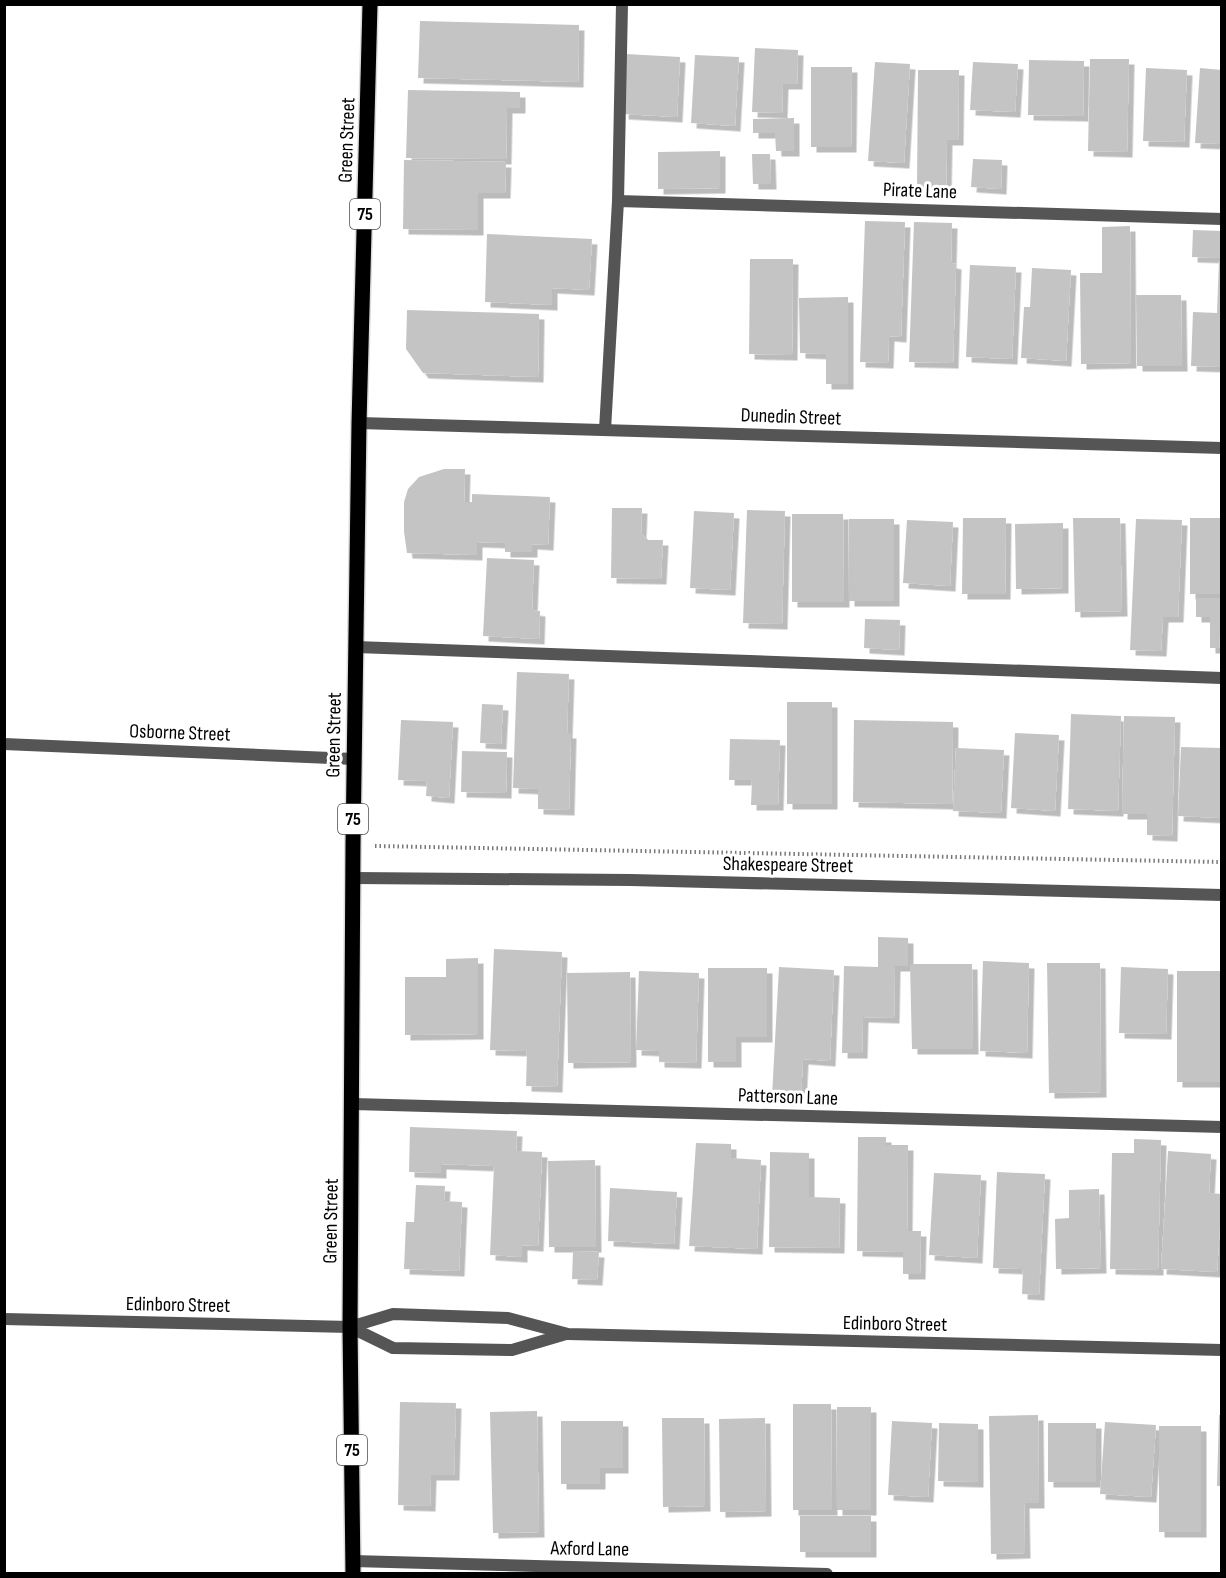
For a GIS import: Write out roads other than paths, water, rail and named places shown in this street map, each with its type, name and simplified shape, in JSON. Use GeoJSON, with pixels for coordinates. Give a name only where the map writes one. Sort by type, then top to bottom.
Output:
{"type":"FeatureCollection","features":[{"type":"Feature","properties":{"kind":"main road","name":"Green Street"},"geometry":{"type":"LineString","coordinates":[[353,1567],[350,1327],[353,846],[359,423],[370,4]]}},
{"type":"Feature","properties":{"kind":"street"},"geometry":{"type":"LineString","coordinates":[[605,430],[618,201],[622,4]]}},
{"type":"Feature","properties":{"kind":"street","name":"Pirate Lane"},"geometry":{"type":"LineString","coordinates":[[618,201],[1221,219]]}},
{"type":"Feature","properties":{"kind":"street","name":"Dunedin Street"},"geometry":{"type":"LineString","coordinates":[[359,423],[1221,448]]}},
{"type":"Feature","properties":{"kind":"street"},"geometry":{"type":"LineString","coordinates":[[356,647],[1221,678]]}},
{"type":"Feature","properties":{"kind":"street","name":"Osborne Street"},"geometry":{"type":"LineString","coordinates":[[4,744],[354,759]]}},
{"type":"Feature","properties":{"kind":"street","name":"Shakespeare Street"},"geometry":{"type":"LineString","coordinates":[[354,878],[631,880],[1221,895]]}},
{"type":"Feature","properties":{"kind":"street","name":"Patterson Lane"},"geometry":{"type":"LineString","coordinates":[[353,1104],[1221,1127]]}},
{"type":"Feature","properties":{"kind":"street","name":"Edinboro Street"},"geometry":{"type":"LineString","coordinates":[[4,1319],[350,1327],[393,1314],[508,1318],[568,1334],[1221,1350]]}},
{"type":"Feature","properties":{"kind":"street","name":"Edinboro Street"},"geometry":{"type":"LineString","coordinates":[[350,1327],[393,1348],[512,1350],[568,1334]]}},
{"type":"Feature","properties":{"kind":"street","name":"Axford Lane"},"geometry":{"type":"LineString","coordinates":[[353,1567],[826,1574]]}}]}
